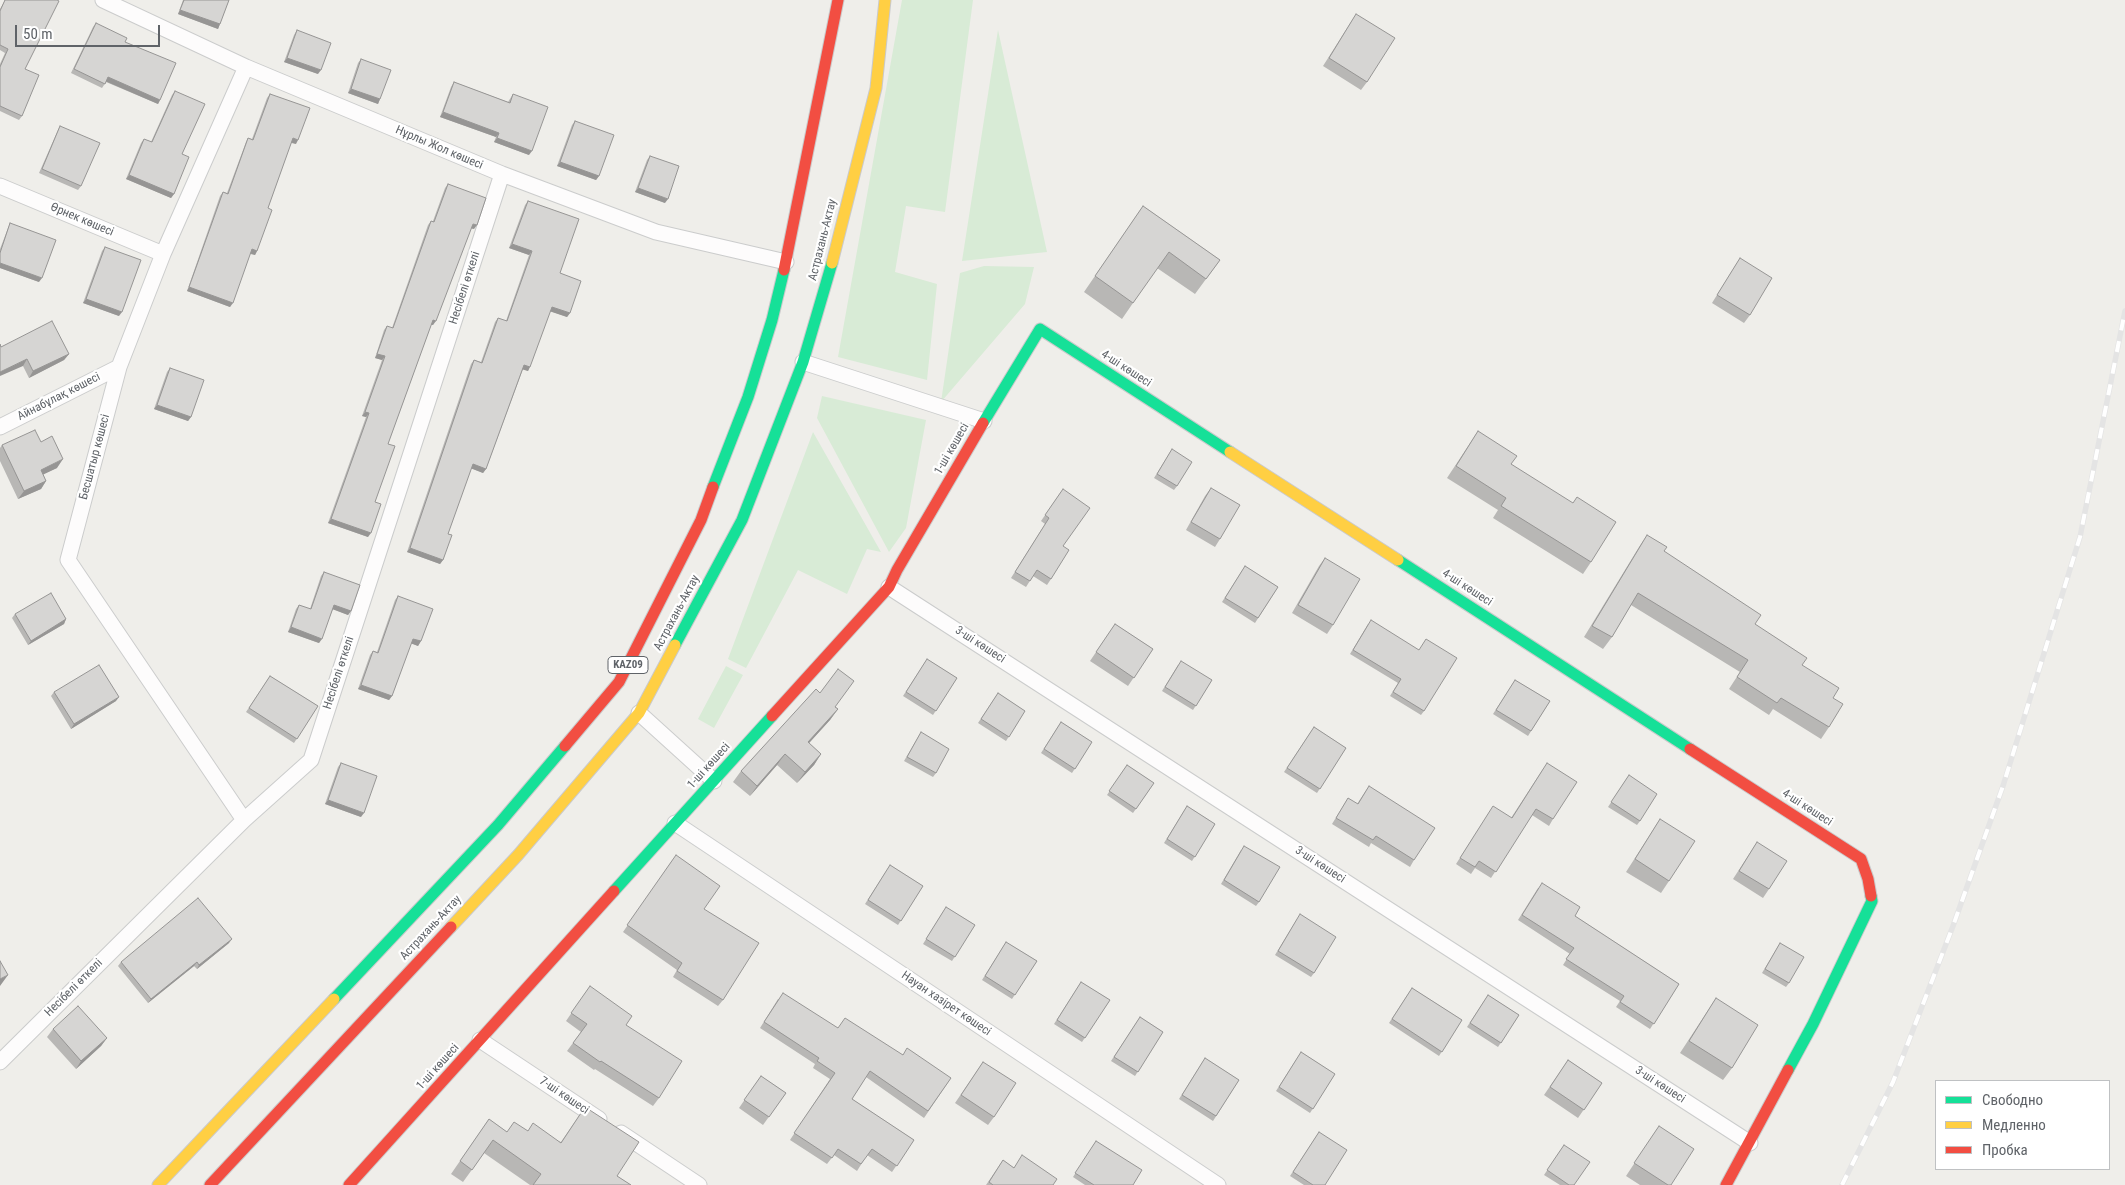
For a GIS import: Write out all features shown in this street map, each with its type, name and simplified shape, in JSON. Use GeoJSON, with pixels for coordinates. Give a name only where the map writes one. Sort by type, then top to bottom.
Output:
{"type":"FeatureCollection","features":[{"type":"Feature","properties":{"kind":"main road","name":"KAZ09"},"geometry":{"type":"LineString","coordinates":[[158,1185],[498,825],[619,682],[701,520],[748,397],[772,320],[786,262],[838,0]]}},
{"type":"Feature","properties":{"kind":"main road","name":"Астрахань-Актау"},"geometry":{"type":"LineString","coordinates":[[210,1185],[518,855],[640,713],[742,520],[803,362],[828,280],[876,88],[885,0]]}},
{"type":"Feature","properties":{"kind":"main road","name":"1-шi көшесі"},"geometry":{"type":"LineString","coordinates":[[350,1185],[890,587],[897,570],[1040,329]]}},
{"type":"Feature","properties":{"kind":"main road","name":"4-шi көшесі"},"geometry":{"type":"LineString","coordinates":[[1040,329],[1861,859],[1868,879],[1872,901],[1813,1024],[1726,1185]]}},
{"type":"Feature","properties":{"kind":"street","name":"Нұрлы Жол көшесі"},"geometry":{"type":"LineString","coordinates":[[103,0],[246,68],[502,174],[656,232],[786,262]]}},
{"type":"Feature","properties":{"kind":"street","name":"Бесшатыр көшесі"},"geometry":{"type":"LineString","coordinates":[[244,820],[68,560],[119,367],[163,254],[246,68]]}},
{"type":"Feature","properties":{"kind":"street","name":"Несібелі өткелі"},"geometry":{"type":"LineString","coordinates":[[0,1062],[244,820],[311,760],[502,174]]}},
{"type":"Feature","properties":{"kind":"street","name":"Өрнек көшесі"},"geometry":{"type":"LineString","coordinates":[[0,186],[163,254]]}},
{"type":"Feature","properties":{"kind":"street"},"geometry":{"type":"LineString","coordinates":[[803,362],[984,421]]}},
{"type":"Feature","properties":{"kind":"street","name":"Айнабұлақ көшесі"},"geometry":{"type":"LineString","coordinates":[[0,427],[119,367]]}},
{"type":"Feature","properties":{"kind":"street","name":"3-шi көшесі"},"geometry":{"type":"LineString","coordinates":[[890,587],[1750,1143]]}},
{"type":"Feature","properties":{"kind":"street"},"geometry":{"type":"LineString","coordinates":[[640,713],[714,781]]}},
{"type":"Feature","properties":{"kind":"street","name":"Науан хазірет көшесі"},"geometry":{"type":"LineString","coordinates":[[675,823],[1218,1185]]}},
{"type":"Feature","properties":{"kind":"street","name":"7-шi көшесі"},"geometry":{"type":"LineString","coordinates":[[480,1040],[699,1185]]}},
{"type":"Feature","properties":{"kind":"green space"},"geometry":{"type":"Polygon","coordinates":[[[902,0],[973,0],[945,212],[906,206],[895,272],[937,284],[927,380],[838,357],[902,0]]]}},
{"type":"Feature","properties":{"kind":"green space"},"geometry":{"type":"Polygon","coordinates":[[[998,30],[1047,252],[962,261],[998,30]]]}},
{"type":"Feature","properties":{"kind":"green space"},"geometry":{"type":"Polygon","coordinates":[[[984,266],[1034,267],[1025,304],[941,402],[960,273],[984,266]]]}},
{"type":"Feature","properties":{"kind":"green space"},"geometry":{"type":"Polygon","coordinates":[[[822,396],[926,420],[906,528],[889,552],[817,418],[822,396]]]}},
{"type":"Feature","properties":{"kind":"green space"},"geometry":{"type":"Polygon","coordinates":[[[813,432],[881,552],[867,549],[847,594],[798,570],[746,668],[728,659],[813,432]]]}},
{"type":"Feature","properties":{"kind":"green space"},"geometry":{"type":"Polygon","coordinates":[[[726,666],[743,675],[714,728],[698,719],[726,666]]]}},
{"type":"Feature","properties":{"kind":"building"},"geometry":{"type":"Polygon","coordinates":[[[5,0],[59,1],[25,69],[39,75],[22,116],[0,106],[0,67],[8,49],[0,45],[0,11],[5,0]]]}},
{"type":"Feature","properties":{"kind":"building"},"geometry":{"type":"Polygon","coordinates":[[[184,0],[229,0],[220,24],[180,10],[184,0]]]}},
{"type":"Feature","properties":{"kind":"building"},"geometry":{"type":"Polygon","coordinates":[[[1356,14],[1395,38],[1367,82],[1329,58],[1356,14]]]}},
{"type":"Feature","properties":{"kind":"building"},"geometry":{"type":"Polygon","coordinates":[[[96,23],[127,38],[125,42],[176,63],[160,100],[108,77],[105,84],[74,69],[96,23]]]}},
{"type":"Feature","properties":{"kind":"building"},"geometry":{"type":"Polygon","coordinates":[[[297,30],[331,43],[321,70],[287,58],[297,30]]]}},
{"type":"Feature","properties":{"kind":"building"},"geometry":{"type":"Polygon","coordinates":[[[361,59],[391,70],[380,99],[351,89],[361,59]]]}},
{"type":"Feature","properties":{"kind":"building"},"geometry":{"type":"Polygon","coordinates":[[[454,82],[510,103],[513,94],[548,107],[532,151],[497,138],[499,133],[443,112],[454,82]]]}},
{"type":"Feature","properties":{"kind":"building"},"geometry":{"type":"Polygon","coordinates":[[[175,91],[205,104],[182,154],[189,157],[174,194],[129,175],[144,139],[152,142],[175,91]]]}},
{"type":"Feature","properties":{"kind":"building"},"geometry":{"type":"Polygon","coordinates":[[[270,94],[310,108],[298,140],[293,138],[268,208],[272,210],[257,251],[252,249],[233,303],[189,287],[223,192],[228,194],[248,138],[253,140],[270,94]]]}},
{"type":"Feature","properties":{"kind":"building"},"geometry":{"type":"Polygon","coordinates":[[[575,121],[614,135],[599,176],[560,162],[575,121]]]}},
{"type":"Feature","properties":{"kind":"building"},"geometry":{"type":"Polygon","coordinates":[[[60,126],[100,143],[81,186],[42,169],[60,126]]]}},
{"type":"Feature","properties":{"kind":"building"},"geometry":{"type":"Polygon","coordinates":[[[650,156],[679,166],[668,199],[638,188],[650,156]]]}},
{"type":"Feature","properties":{"kind":"building"},"geometry":{"type":"Polygon","coordinates":[[[448,184],[486,198],[477,225],[473,224],[436,321],[433,320],[388,444],[395,446],[375,502],[381,504],[371,533],[331,519],[369,413],[365,412],[385,356],[377,354],[387,326],[393,328],[431,221],[434,222],[448,184]]]}},
{"type":"Feature","properties":{"kind":"building"},"geometry":{"type":"Polygon","coordinates":[[[528,201],[579,219],[560,273],[581,281],[570,313],[552,307],[530,367],[524,365],[486,469],[473,464],[448,534],[452,535],[443,560],[410,548],[474,360],[482,363],[498,318],[507,321],[532,251],[512,244],[528,201]]]}},
{"type":"Feature","properties":{"kind":"building"},"geometry":{"type":"Polygon","coordinates":[[[1143,206],[1220,260],[1206,279],[1169,252],[1133,303],[1095,276],[1143,206]]]}},
{"type":"Feature","properties":{"kind":"building"},"geometry":{"type":"Polygon","coordinates":[[[10,223],[56,240],[42,278],[0,263],[0,253],[10,223]]]}},
{"type":"Feature","properties":{"kind":"building"},"geometry":{"type":"Polygon","coordinates":[[[105,247],[141,260],[122,312],[86,299],[105,247]]]}},
{"type":"Feature","properties":{"kind":"building"},"geometry":{"type":"Polygon","coordinates":[[[1740,258],[1772,278],[1750,315],[1717,295],[1740,258]]]}},
{"type":"Feature","properties":{"kind":"building"},"geometry":{"type":"Polygon","coordinates":[[[52,321],[69,354],[33,371],[27,359],[0,372],[0,344],[1,347],[52,321]]]}},
{"type":"Feature","properties":{"kind":"building"},"geometry":{"type":"Polygon","coordinates":[[[170,368],[204,380],[191,417],[157,405],[170,368]]]}},
{"type":"Feature","properties":{"kind":"building"},"geometry":{"type":"Polygon","coordinates":[[[35,430],[41,442],[52,436],[63,459],[41,470],[46,481],[24,491],[2,445],[35,430]]]}},
{"type":"Feature","properties":{"kind":"building"},"geometry":{"type":"Polygon","coordinates":[[[1478,431],[1517,456],[1511,464],[1573,503],[1577,497],[1616,522],[1591,562],[1501,506],[1506,498],[1456,466],[1478,431]]]}},
{"type":"Feature","properties":{"kind":"building"},"geometry":{"type":"Polygon","coordinates":[[[1172,449],[1192,462],[1177,486],[1157,474],[1172,449]]]}},
{"type":"Feature","properties":{"kind":"building"},"geometry":{"type":"Polygon","coordinates":[[[1211,488],[1240,505],[1220,539],[1191,522],[1211,488]]]}},
{"type":"Feature","properties":{"kind":"building"},"geometry":{"type":"Polygon","coordinates":[[[1063,489],[1090,508],[1063,546],[1069,550],[1051,579],[1037,570],[1030,581],[1015,572],[1049,518],[1045,515],[1063,489]]]}},
{"type":"Feature","properties":{"kind":"building"},"geometry":{"type":"Polygon","coordinates":[[[1647,535],[1667,547],[1664,551],[1761,615],[1755,624],[1807,658],[1802,665],[1839,688],[1833,698],[1843,704],[1829,727],[1781,698],[1777,703],[1737,677],[1748,660],[1638,593],[1612,637],[1592,626],[1647,535]]]}},
{"type":"Feature","properties":{"kind":"building"},"geometry":{"type":"Polygon","coordinates":[[[1325,558],[1360,579],[1333,625],[1298,605],[1325,558]]]}},
{"type":"Feature","properties":{"kind":"building"},"geometry":{"type":"Polygon","coordinates":[[[1245,566],[1278,587],[1258,618],[1225,598],[1245,566]]]}},
{"type":"Feature","properties":{"kind":"building"},"geometry":{"type":"Polygon","coordinates":[[[324,572],[360,585],[351,611],[334,605],[322,639],[291,627],[299,605],[311,609],[324,572]]]}},
{"type":"Feature","properties":{"kind":"building"},"geometry":{"type":"Polygon","coordinates":[[[51,593],[66,619],[31,641],[15,614],[51,593]]]}},
{"type":"Feature","properties":{"kind":"building"},"geometry":{"type":"Polygon","coordinates":[[[398,596],[433,609],[421,641],[413,639],[392,696],[361,685],[373,651],[378,653],[398,596]]]}},
{"type":"Feature","properties":{"kind":"building"},"geometry":{"type":"Polygon","coordinates":[[[1371,620],[1419,650],[1426,639],[1457,658],[1424,711],[1393,692],[1401,679],[1353,650],[1371,620]]]}},
{"type":"Feature","properties":{"kind":"building"},"geometry":{"type":"Polygon","coordinates":[[[1115,624],[1153,649],[1134,678],[1096,652],[1115,624]]]}},
{"type":"Feature","properties":{"kind":"building"},"geometry":{"type":"Polygon","coordinates":[[[927,659],[957,678],[936,711],[906,692],[927,659]]]}},
{"type":"Feature","properties":{"kind":"building"},"geometry":{"type":"Polygon","coordinates":[[[1181,661],[1212,680],[1196,706],[1165,687],[1181,661]]]}},
{"type":"Feature","properties":{"kind":"building"},"geometry":{"type":"Polygon","coordinates":[[[99,665],[119,697],[74,724],[54,692],[99,665]]]}},
{"type":"Feature","properties":{"kind":"building"},"geometry":{"type":"Polygon","coordinates":[[[838,669],[854,681],[835,707],[838,709],[808,742],[821,754],[805,772],[785,754],[757,786],[741,771],[816,689],[820,693],[838,669]]]}},
{"type":"Feature","properties":{"kind":"building"},"geometry":{"type":"Polygon","coordinates":[[[270,676],[318,706],[297,739],[249,708],[270,676]]]}},
{"type":"Feature","properties":{"kind":"building"},"geometry":{"type":"Polygon","coordinates":[[[1515,680],[1550,701],[1531,731],[1496,710],[1515,680]]]}},
{"type":"Feature","properties":{"kind":"building"},"geometry":{"type":"Polygon","coordinates":[[[998,693],[1025,711],[1009,737],[981,719],[998,693]]]}},
{"type":"Feature","properties":{"kind":"building"},"geometry":{"type":"Polygon","coordinates":[[[1061,722],[1092,742],[1075,769],[1044,749],[1061,722]]]}},
{"type":"Feature","properties":{"kind":"building"},"geometry":{"type":"Polygon","coordinates":[[[1314,727],[1346,748],[1320,789],[1287,768],[1314,727]]]}},
{"type":"Feature","properties":{"kind":"building"},"geometry":{"type":"Polygon","coordinates":[[[921,732],[949,749],[936,773],[907,757],[921,732]]]}},
{"type":"Feature","properties":{"kind":"building"},"geometry":{"type":"Polygon","coordinates":[[[341,763],[377,776],[364,813],[328,800],[341,763]]]}},
{"type":"Feature","properties":{"kind":"building"},"geometry":{"type":"Polygon","coordinates":[[[1547,763],[1577,782],[1553,819],[1536,809],[1496,872],[1479,861],[1475,867],[1460,858],[1493,806],[1512,818],[1547,763]]]}},
{"type":"Feature","properties":{"kind":"building"},"geometry":{"type":"Polygon","coordinates":[[[1127,765],[1154,783],[1136,809],[1109,791],[1127,765]]]}},
{"type":"Feature","properties":{"kind":"building"},"geometry":{"type":"Polygon","coordinates":[[[1629,775],[1657,794],[1640,821],[1611,802],[1629,775]]]}},
{"type":"Feature","properties":{"kind":"building"},"geometry":{"type":"Polygon","coordinates":[[[1369,786],[1435,828],[1414,860],[1376,836],[1373,840],[1336,818],[1348,798],[1358,804],[1369,786]]]}},
{"type":"Feature","properties":{"kind":"building"},"geometry":{"type":"Polygon","coordinates":[[[1187,806],[1215,824],[1195,857],[1167,839],[1187,806]]]}},
{"type":"Feature","properties":{"kind":"building"},"geometry":{"type":"Polygon","coordinates":[[[1660,819],[1695,841],[1669,881],[1635,859],[1660,819]]]}},
{"type":"Feature","properties":{"kind":"building"},"geometry":{"type":"Polygon","coordinates":[[[1757,842],[1787,861],[1769,889],[1739,871],[1757,842]]]}},
{"type":"Feature","properties":{"kind":"building"},"geometry":{"type":"Polygon","coordinates":[[[1244,846],[1280,867],[1259,902],[1224,880],[1244,846]]]}},
{"type":"Feature","properties":{"kind":"building"},"geometry":{"type":"Polygon","coordinates":[[[676,855],[720,886],[704,909],[759,943],[723,1000],[677,971],[682,963],[627,925],[676,855]]]}},
{"type":"Feature","properties":{"kind":"building"},"geometry":{"type":"Polygon","coordinates":[[[890,865],[923,886],[901,921],[868,900],[890,865]]]}},
{"type":"Feature","properties":{"kind":"building"},"geometry":{"type":"Polygon","coordinates":[[[1542,883],[1580,907],[1575,916],[1679,984],[1654,1024],[1620,1002],[1624,996],[1566,959],[1574,948],[1522,915],[1542,883]]]}},
{"type":"Feature","properties":{"kind":"building"},"geometry":{"type":"Polygon","coordinates":[[[198,898],[232,939],[199,965],[197,962],[151,999],[121,962],[198,898]]]}},
{"type":"Feature","properties":{"kind":"building"},"geometry":{"type":"Polygon","coordinates":[[[946,907],[975,925],[955,957],[926,939],[946,907]]]}},
{"type":"Feature","properties":{"kind":"building"},"geometry":{"type":"Polygon","coordinates":[[[1300,914],[1336,937],[1314,973],[1278,951],[1300,914]]]}},
{"type":"Feature","properties":{"kind":"building"},"geometry":{"type":"Polygon","coordinates":[[[1006,942],[1037,961],[1015,995],[985,976],[1006,942]]]}},
{"type":"Feature","properties":{"kind":"building"},"geometry":{"type":"Polygon","coordinates":[[[1780,943],[1804,957],[1789,983],[1765,969],[1780,943]]]}},
{"type":"Feature","properties":{"kind":"building"},"geometry":{"type":"Polygon","coordinates":[[[0,961],[8,975],[0,979],[0,961]]]}},
{"type":"Feature","properties":{"kind":"building"},"geometry":{"type":"Polygon","coordinates":[[[1081,982],[1110,1000],[1085,1038],[1057,1020],[1081,982]]]}},
{"type":"Feature","properties":{"kind":"building"},"geometry":{"type":"Polygon","coordinates":[[[590,986],[632,1016],[626,1025],[682,1061],[659,1098],[573,1043],[587,1024],[571,1013],[590,986]]]}},
{"type":"Feature","properties":{"kind":"building"},"geometry":{"type":"Polygon","coordinates":[[[1412,988],[1462,1020],[1442,1052],[1392,1019],[1412,988]]]}},
{"type":"Feature","properties":{"kind":"building"},"geometry":{"type":"Polygon","coordinates":[[[783,993],[838,1028],[845,1018],[903,1055],[907,1048],[951,1078],[928,1111],[870,1071],[852,1099],[914,1140],[897,1166],[872,1149],[861,1164],[838,1149],[832,1158],[794,1133],[835,1073],[817,1061],[819,1058],[764,1022],[783,993]]]}},
{"type":"Feature","properties":{"kind":"building"},"geometry":{"type":"Polygon","coordinates":[[[1488,995],[1519,1015],[1501,1043],[1470,1023],[1488,995]]]}},
{"type":"Feature","properties":{"kind":"building"},"geometry":{"type":"Polygon","coordinates":[[[1716,998],[1758,1025],[1732,1068],[1689,1041],[1716,998]]]}},
{"type":"Feature","properties":{"kind":"building"},"geometry":{"type":"Polygon","coordinates":[[[78,1006],[107,1038],[81,1061],[53,1029],[78,1006]]]}},
{"type":"Feature","properties":{"kind":"building"},"geometry":{"type":"Polygon","coordinates":[[[1140,1017],[1163,1032],[1138,1072],[1114,1057],[1140,1017]]]}},
{"type":"Feature","properties":{"kind":"building"},"geometry":{"type":"Polygon","coordinates":[[[1301,1052],[1335,1074],[1313,1109],[1279,1087],[1301,1052]]]}},
{"type":"Feature","properties":{"kind":"building"},"geometry":{"type":"Polygon","coordinates":[[[1205,1058],[1239,1080],[1216,1116],[1182,1095],[1205,1058]]]}},
{"type":"Feature","properties":{"kind":"building"},"geometry":{"type":"Polygon","coordinates":[[[1568,1060],[1602,1083],[1584,1110],[1550,1087],[1568,1060]]]}},
{"type":"Feature","properties":{"kind":"building"},"geometry":{"type":"Polygon","coordinates":[[[983,1062],[1016,1083],[994,1117],[961,1095],[983,1062]]]}},
{"type":"Feature","properties":{"kind":"building"},"geometry":{"type":"Polygon","coordinates":[[[761,1076],[786,1093],[769,1117],[744,1100],[761,1076]]]}},
{"type":"Feature","properties":{"kind":"building"},"geometry":{"type":"Polygon","coordinates":[[[585,1107],[639,1142],[617,1176],[631,1185],[533,1185],[541,1174],[493,1140],[472,1170],[460,1161],[489,1119],[507,1132],[514,1122],[528,1131],[533,1123],[561,1143],[585,1107]]]}},
{"type":"Feature","properties":{"kind":"building"},"geometry":{"type":"Polygon","coordinates":[[[1659,1126],[1694,1149],[1671,1185],[1668,1185],[1634,1163],[1659,1126]]]}},
{"type":"Feature","properties":{"kind":"building"},"geometry":{"type":"Polygon","coordinates":[[[1319,1132],[1347,1150],[1325,1185],[1313,1185],[1293,1172],[1319,1132]]]}},
{"type":"Feature","properties":{"kind":"building"},"geometry":{"type":"Polygon","coordinates":[[[1096,1141],[1142,1170],[1133,1185],[1094,1185],[1075,1173],[1096,1141]]]}},
{"type":"Feature","properties":{"kind":"building"},"geometry":{"type":"Polygon","coordinates":[[[1564,1145],[1590,1162],[1574,1185],[1569,1185],[1547,1170],[1564,1145]]]}},
{"type":"Feature","properties":{"kind":"building"},"geometry":{"type":"Polygon","coordinates":[[[1022,1155],[1057,1179],[1053,1185],[993,1185],[989,1182],[1003,1160],[1014,1168],[1022,1155]]]}},
{"type":"Feature","properties":{"kind":"railway"},"geometry":{"type":"LineString","coordinates":[[1842,1185],[1893,1082],[1953,926],[2003,786],[2080,537],[2125,311]]}},
{"type":"Feature","properties":{"kind":"traffic: fast"},"geometry":{"type":"LineString","coordinates":[[675,645],[742,520],[803,362],[832,263]]}},
{"type":"Feature","properties":{"kind":"traffic: fast"},"geometry":{"type":"LineString","coordinates":[[713,487],[748,397],[772,320],[784,270]]}},
{"type":"Feature","properties":{"kind":"traffic: fast"},"geometry":{"type":"LineString","coordinates":[[983,423],[1040,329],[1230,452]]}},
{"type":"Feature","properties":{"kind":"traffic: fast"},"geometry":{"type":"LineString","coordinates":[[1398,560],[1690,749]]}},
{"type":"Feature","properties":{"kind":"traffic: fast"},"geometry":{"type":"LineString","coordinates":[[614,891],[772,716]]}},
{"type":"Feature","properties":{"kind":"traffic: fast"},"geometry":{"type":"LineString","coordinates":[[334,999],[498,825],[565,746]]}},
{"type":"Feature","properties":{"kind":"traffic: fast"},"geometry":{"type":"LineString","coordinates":[[1788,1070],[1813,1024],[1872,901],[1871,896]]}},
{"type":"Feature","properties":{"kind":"traffic: slow"},"geometry":{"type":"LineString","coordinates":[[832,263],[876,88],[885,0]]}},
{"type":"Feature","properties":{"kind":"traffic: slow"},"geometry":{"type":"LineString","coordinates":[[1230,452],[1398,560]]}},
{"type":"Feature","properties":{"kind":"traffic: slow"},"geometry":{"type":"LineString","coordinates":[[451,927],[518,855],[639,713],[675,645]]}},
{"type":"Feature","properties":{"kind":"traffic: slow"},"geometry":{"type":"LineString","coordinates":[[158,1185],[334,999]]}},
{"type":"Feature","properties":{"kind":"traffic: jam"},"geometry":{"type":"LineString","coordinates":[[784,270],[838,0]]}},
{"type":"Feature","properties":{"kind":"traffic: jam"},"geometry":{"type":"LineString","coordinates":[[772,716],[889,587],[897,570],[983,423]]}},
{"type":"Feature","properties":{"kind":"traffic: jam"},"geometry":{"type":"LineString","coordinates":[[565,746],[619,682],[701,520],[713,487]]}},
{"type":"Feature","properties":{"kind":"traffic: jam"},"geometry":{"type":"LineString","coordinates":[[1690,749],[1861,859],[1868,879],[1871,896]]}},
{"type":"Feature","properties":{"kind":"traffic: jam"},"geometry":{"type":"LineString","coordinates":[[349,1185],[614,891]]}},
{"type":"Feature","properties":{"kind":"traffic: jam"},"geometry":{"type":"LineString","coordinates":[[210,1185],[451,927]]}},
{"type":"Feature","properties":{"kind":"traffic: jam"},"geometry":{"type":"LineString","coordinates":[[1726,1185],[1788,1070]]}}]}
